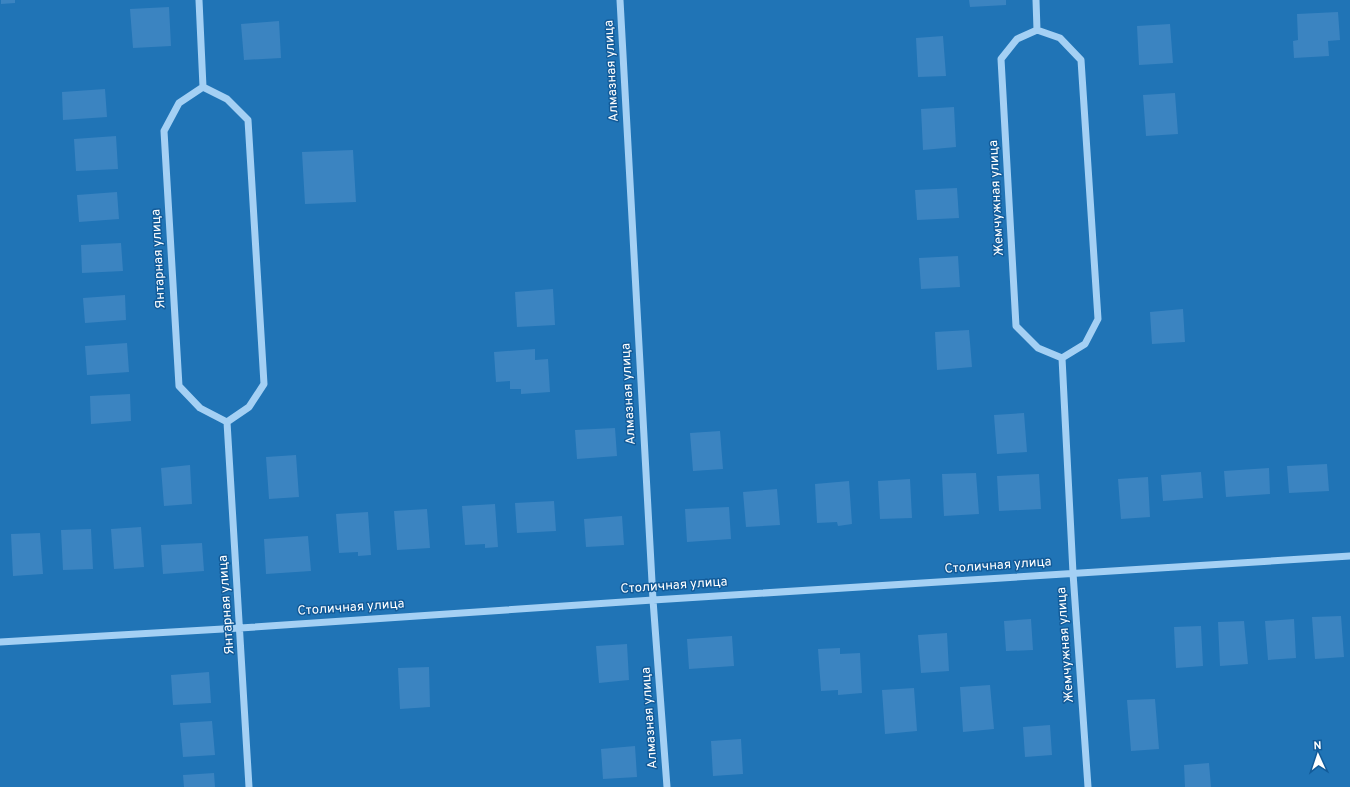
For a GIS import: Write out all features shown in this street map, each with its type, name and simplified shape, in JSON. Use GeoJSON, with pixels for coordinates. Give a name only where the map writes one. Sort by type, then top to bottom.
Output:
{"type":"FeatureCollection","features":[{"type":"Feature","properties":{"kind":"street"},"geometry":{"type":"LineString","coordinates":[[199,0],[203,87],[227,99],[248,120],[264,384],[249,407],[227,422]]}},
{"type":"Feature","properties":{"kind":"street","name":"Алмазная улица"},"geometry":{"type":"LineString","coordinates":[[620,0],[653,600],[667,787]]}},
{"type":"Feature","properties":{"kind":"street"},"geometry":{"type":"LineString","coordinates":[[1036,0],[1037,30],[1060,38],[1080,60],[1081,68],[1098,319],[1085,344],[1062,358]]}},
{"type":"Feature","properties":{"kind":"street","name":"Жемчужная улица"},"geometry":{"type":"LineString","coordinates":[[1037,30],[1017,39],[1001,59],[1016,326],[1038,348],[1062,358],[1073,573],[1088,787]]}},
{"type":"Feature","properties":{"kind":"street","name":"Янтарная улица"},"geometry":{"type":"LineString","coordinates":[[203,87],[179,103],[164,131],[179,386],[200,408],[227,422],[249,787]]}},
{"type":"Feature","properties":{"kind":"street","name":"Столичная улица"},"geometry":{"type":"LineString","coordinates":[[0,642],[240,628],[653,600],[1350,556]]}},
{"type":"Feature","properties":{"kind":"shaded area"},"geometry":{"type":"Polygon","coordinates":[[[0,0],[1350,0],[1350,787],[0,787],[0,0]]]}},
{"type":"Feature","properties":{"kind":"building"},"geometry":{"type":"Polygon","coordinates":[[[1,0],[15,0],[15,3],[1,4],[1,0]]]}},
{"type":"Feature","properties":{"kind":"building"},"geometry":{"type":"Polygon","coordinates":[[[969,0],[1006,0],[1006,5],[970,7],[969,0]]]}},
{"type":"Feature","properties":{"kind":"building"},"geometry":{"type":"Polygon","coordinates":[[[169,7],[171,46],[133,48],[130,9],[169,7]]]}},
{"type":"Feature","properties":{"kind":"building"},"geometry":{"type":"Polygon","coordinates":[[[1338,12],[1340,40],[1328,41],[1329,56],[1294,58],[1293,41],[1298,40],[1297,14],[1338,12]]]}},
{"type":"Feature","properties":{"kind":"building"},"geometry":{"type":"Polygon","coordinates":[[[279,21],[281,58],[244,60],[241,24],[279,21]]]}},
{"type":"Feature","properties":{"kind":"building"},"geometry":{"type":"Polygon","coordinates":[[[1170,24],[1173,63],[1139,65],[1137,26],[1170,24]]]}},
{"type":"Feature","properties":{"kind":"building"},"geometry":{"type":"Polygon","coordinates":[[[943,36],[946,76],[918,77],[916,38],[943,36]]]}},
{"type":"Feature","properties":{"kind":"building"},"geometry":{"type":"Polygon","coordinates":[[[105,89],[107,117],[63,120],[62,92],[105,89]]]}},
{"type":"Feature","properties":{"kind":"building"},"geometry":{"type":"Polygon","coordinates":[[[1175,93],[1178,134],[1146,136],[1143,95],[1175,93]]]}},
{"type":"Feature","properties":{"kind":"building"},"geometry":{"type":"Polygon","coordinates":[[[954,107],[956,147],[923,150],[921,109],[954,107]]]}},
{"type":"Feature","properties":{"kind":"building"},"geometry":{"type":"Polygon","coordinates":[[[116,136],[118,169],[76,171],[74,139],[116,136]]]}},
{"type":"Feature","properties":{"kind":"building"},"geometry":{"type":"Polygon","coordinates":[[[353,150],[356,202],[305,204],[302,152],[353,150]]]}},
{"type":"Feature","properties":{"kind":"building"},"geometry":{"type":"Polygon","coordinates":[[[957,188],[959,218],[917,220],[915,190],[957,188]]]}},
{"type":"Feature","properties":{"kind":"building"},"geometry":{"type":"Polygon","coordinates":[[[117,192],[119,219],[79,222],[77,195],[117,192]]]}},
{"type":"Feature","properties":{"kind":"building"},"geometry":{"type":"Polygon","coordinates":[[[121,243],[123,271],[82,273],[81,245],[121,243]]]}},
{"type":"Feature","properties":{"kind":"building"},"geometry":{"type":"Polygon","coordinates":[[[958,256],[960,287],[921,289],[919,258],[958,256]]]}},
{"type":"Feature","properties":{"kind":"building"},"geometry":{"type":"Polygon","coordinates":[[[553,289],[555,325],[517,327],[515,292],[553,289]]]}},
{"type":"Feature","properties":{"kind":"building"},"geometry":{"type":"Polygon","coordinates":[[[125,295],[126,320],[85,323],[83,298],[125,295]]]}},
{"type":"Feature","properties":{"kind":"building"},"geometry":{"type":"Polygon","coordinates":[[[1183,309],[1185,342],[1152,344],[1150,312],[1183,309]]]}},
{"type":"Feature","properties":{"kind":"building"},"geometry":{"type":"Polygon","coordinates":[[[969,330],[972,367],[937,370],[935,332],[969,330]]]}},
{"type":"Feature","properties":{"kind":"building"},"geometry":{"type":"Polygon","coordinates":[[[127,343],[129,372],[87,375],[85,346],[127,343]]]}},
{"type":"Feature","properties":{"kind":"building"},"geometry":{"type":"Polygon","coordinates":[[[535,349],[535,360],[548,359],[550,392],[521,394],[521,389],[510,389],[510,381],[496,382],[494,352],[535,349]]]}},
{"type":"Feature","properties":{"kind":"building"},"geometry":{"type":"Polygon","coordinates":[[[130,394],[131,421],[91,424],[90,396],[130,394]]]}},
{"type":"Feature","properties":{"kind":"building"},"geometry":{"type":"Polygon","coordinates":[[[1024,413],[1027,452],[997,454],[994,415],[1024,413]]]}},
{"type":"Feature","properties":{"kind":"building"},"geometry":{"type":"Polygon","coordinates":[[[615,428],[617,456],[577,459],[575,430],[615,428]]]}},
{"type":"Feature","properties":{"kind":"building"},"geometry":{"type":"Polygon","coordinates":[[[720,431],[723,469],[693,471],[690,433],[720,431]]]}},
{"type":"Feature","properties":{"kind":"building"},"geometry":{"type":"Polygon","coordinates":[[[296,455],[299,497],[269,499],[266,457],[296,455]]]}},
{"type":"Feature","properties":{"kind":"building"},"geometry":{"type":"Polygon","coordinates":[[[1327,464],[1329,491],[1289,493],[1287,466],[1327,464]]]}},
{"type":"Feature","properties":{"kind":"building"},"geometry":{"type":"Polygon","coordinates":[[[190,465],[192,504],[164,506],[161,468],[190,465]]]}},
{"type":"Feature","properties":{"kind":"building"},"geometry":{"type":"Polygon","coordinates":[[[1269,468],[1270,494],[1226,497],[1224,471],[1269,468]]]}},
{"type":"Feature","properties":{"kind":"building"},"geometry":{"type":"Polygon","coordinates":[[[1201,472],[1203,498],[1163,501],[1161,475],[1201,472]]]}},
{"type":"Feature","properties":{"kind":"building"},"geometry":{"type":"Polygon","coordinates":[[[976,473],[979,514],[944,516],[942,474],[976,473]]]}},
{"type":"Feature","properties":{"kind":"building"},"geometry":{"type":"Polygon","coordinates":[[[1039,474],[1041,509],[999,511],[997,476],[1039,474]]]}},
{"type":"Feature","properties":{"kind":"building"},"geometry":{"type":"Polygon","coordinates":[[[1148,477],[1150,517],[1121,519],[1118,479],[1148,477]]]}},
{"type":"Feature","properties":{"kind":"building"},"geometry":{"type":"Polygon","coordinates":[[[910,479],[912,518],[880,519],[878,481],[910,479]]]}},
{"type":"Feature","properties":{"kind":"building"},"geometry":{"type":"Polygon","coordinates":[[[849,481],[852,524],[838,526],[837,522],[817,523],[815,484],[849,481]]]}},
{"type":"Feature","properties":{"kind":"building"},"geometry":{"type":"Polygon","coordinates":[[[777,489],[780,525],[746,527],[743,492],[777,489]]]}},
{"type":"Feature","properties":{"kind":"building"},"geometry":{"type":"Polygon","coordinates":[[[554,501],[556,531],[517,533],[515,503],[554,501]]]}},
{"type":"Feature","properties":{"kind":"building"},"geometry":{"type":"Polygon","coordinates":[[[495,504],[498,547],[485,548],[485,544],[465,545],[462,506],[495,504]]]}},
{"type":"Feature","properties":{"kind":"building"},"geometry":{"type":"Polygon","coordinates":[[[729,507],[731,539],[687,542],[685,509],[729,507]]]}},
{"type":"Feature","properties":{"kind":"building"},"geometry":{"type":"Polygon","coordinates":[[[427,509],[430,548],[397,550],[394,511],[427,509]]]}},
{"type":"Feature","properties":{"kind":"building"},"geometry":{"type":"Polygon","coordinates":[[[368,512],[371,555],[358,556],[358,552],[339,553],[336,514],[368,512]]]}},
{"type":"Feature","properties":{"kind":"building"},"geometry":{"type":"Polygon","coordinates":[[[622,516],[624,545],[586,547],[584,519],[622,516]]]}},
{"type":"Feature","properties":{"kind":"building"},"geometry":{"type":"Polygon","coordinates":[[[141,527],[144,567],[114,569],[111,529],[141,527]]]}},
{"type":"Feature","properties":{"kind":"building"},"geometry":{"type":"Polygon","coordinates":[[[91,529],[93,569],[63,570],[61,530],[91,529]]]}},
{"type":"Feature","properties":{"kind":"building"},"geometry":{"type":"Polygon","coordinates":[[[40,533],[43,574],[13,576],[11,534],[40,533]]]}},
{"type":"Feature","properties":{"kind":"building"},"geometry":{"type":"Polygon","coordinates":[[[308,536],[311,571],[266,574],[264,539],[308,536]]]}},
{"type":"Feature","properties":{"kind":"building"},"geometry":{"type":"Polygon","coordinates":[[[202,543],[204,571],[163,574],[161,545],[202,543]]]}},
{"type":"Feature","properties":{"kind":"building"},"geometry":{"type":"Polygon","coordinates":[[[1341,616],[1344,657],[1315,659],[1312,617],[1341,616]]]}},
{"type":"Feature","properties":{"kind":"building"},"geometry":{"type":"Polygon","coordinates":[[[1031,619],[1033,650],[1006,651],[1004,621],[1031,619]]]}},
{"type":"Feature","properties":{"kind":"building"},"geometry":{"type":"Polygon","coordinates":[[[1294,619],[1296,658],[1268,660],[1265,621],[1294,619]]]}},
{"type":"Feature","properties":{"kind":"building"},"geometry":{"type":"Polygon","coordinates":[[[1244,621],[1248,664],[1220,666],[1218,622],[1244,621]]]}},
{"type":"Feature","properties":{"kind":"building"},"geometry":{"type":"Polygon","coordinates":[[[1201,626],[1203,666],[1176,668],[1174,627],[1201,626]]]}},
{"type":"Feature","properties":{"kind":"building"},"geometry":{"type":"Polygon","coordinates":[[[947,633],[949,671],[921,673],[918,635],[947,633]]]}},
{"type":"Feature","properties":{"kind":"building"},"geometry":{"type":"Polygon","coordinates":[[[732,636],[734,666],[689,669],[687,639],[732,636]]]}},
{"type":"Feature","properties":{"kind":"building"},"geometry":{"type":"Polygon","coordinates":[[[627,644],[629,680],[599,683],[596,646],[627,644]]]}},
{"type":"Feature","properties":{"kind":"building"},"geometry":{"type":"Polygon","coordinates":[[[840,648],[840,654],[860,653],[862,693],[838,695],[838,690],[821,691],[818,649],[840,648]]]}},
{"type":"Feature","properties":{"kind":"building"},"geometry":{"type":"Polygon","coordinates":[[[429,667],[430,707],[400,709],[398,668],[429,667]]]}},
{"type":"Feature","properties":{"kind":"building"},"geometry":{"type":"Polygon","coordinates":[[[209,672],[211,703],[173,705],[171,675],[209,672]]]}},
{"type":"Feature","properties":{"kind":"building"},"geometry":{"type":"Polygon","coordinates":[[[990,685],[994,729],[963,732],[960,687],[990,685]]]}},
{"type":"Feature","properties":{"kind":"building"},"geometry":{"type":"Polygon","coordinates":[[[914,688],[917,731],[885,734],[882,690],[914,688]]]}},
{"type":"Feature","properties":{"kind":"building"},"geometry":{"type":"Polygon","coordinates":[[[1155,699],[1159,749],[1131,751],[1127,700],[1155,699]]]}},
{"type":"Feature","properties":{"kind":"building"},"geometry":{"type":"Polygon","coordinates":[[[212,721],[215,755],[183,757],[180,723],[212,721]]]}},
{"type":"Feature","properties":{"kind":"building"},"geometry":{"type":"Polygon","coordinates":[[[1050,725],[1052,755],[1025,757],[1023,727],[1050,725]]]}},
{"type":"Feature","properties":{"kind":"building"},"geometry":{"type":"Polygon","coordinates":[[[741,739],[743,774],[713,776],[711,741],[741,739]]]}},
{"type":"Feature","properties":{"kind":"building"},"geometry":{"type":"Polygon","coordinates":[[[635,746],[637,777],[603,779],[601,749],[635,746]]]}},
{"type":"Feature","properties":{"kind":"building"},"geometry":{"type":"Polygon","coordinates":[[[1209,763],[1211,787],[1185,787],[1184,765],[1209,763]]]}},
{"type":"Feature","properties":{"kind":"building"},"geometry":{"type":"Polygon","coordinates":[[[214,773],[215,787],[184,787],[183,775],[214,773]]]}}]}
